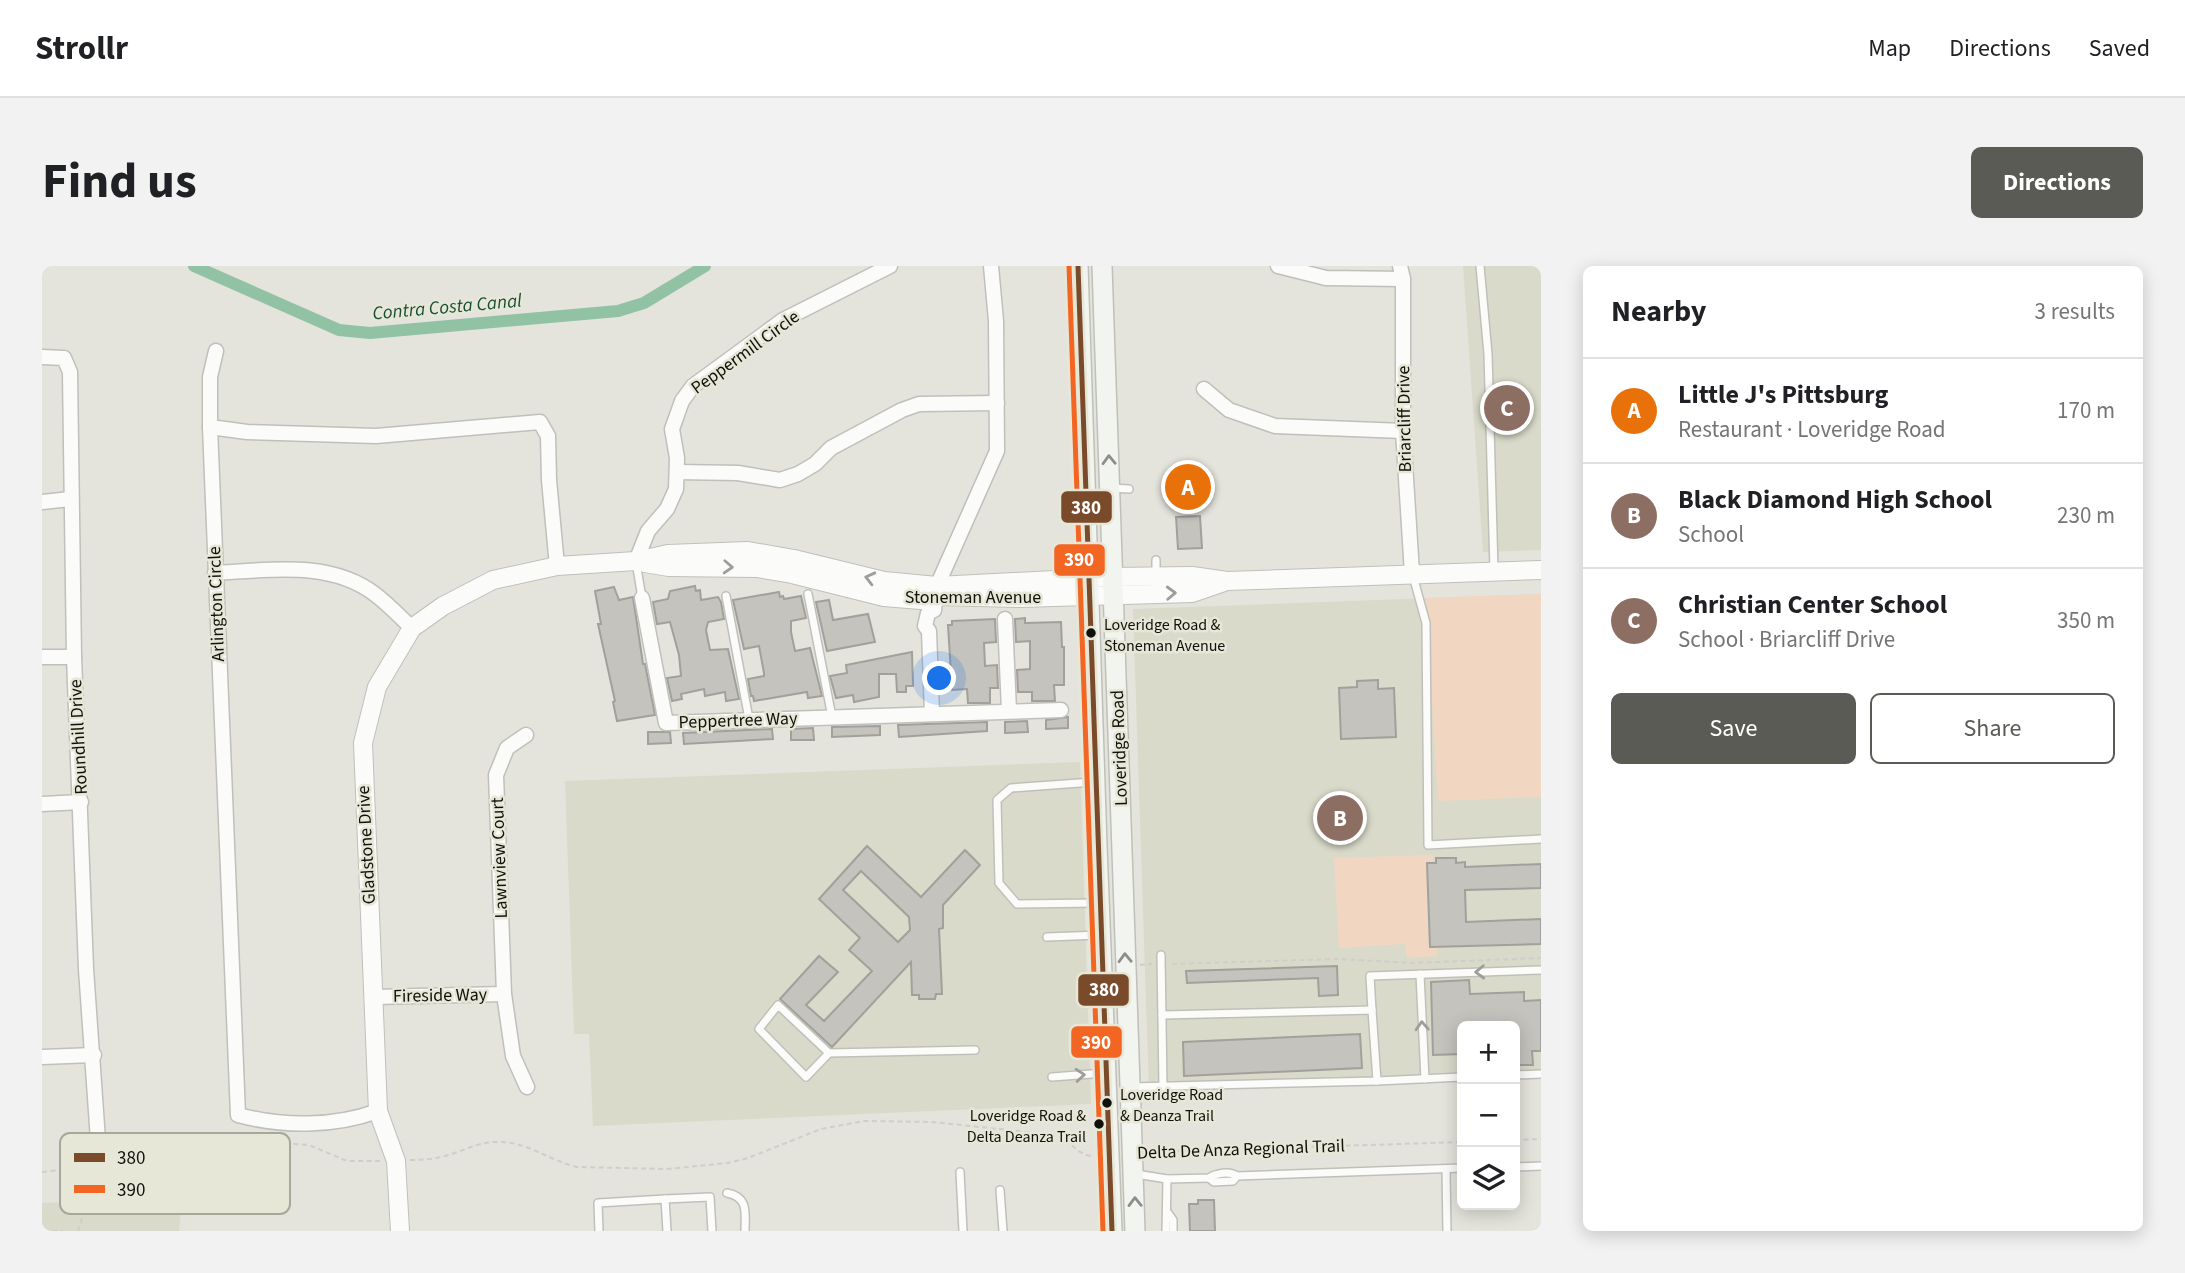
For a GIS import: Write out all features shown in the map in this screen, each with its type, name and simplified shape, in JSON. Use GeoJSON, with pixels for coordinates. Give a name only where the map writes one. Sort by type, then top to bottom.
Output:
{"type":"FeatureCollection","features":[{"type":"Feature","properties":{"kind":"main road","name":"Loveridge Road"},"geometry":{"type":"LineString","coordinates":[[1078,266],[1094,782],[1112,1231]]}},
{"type":"Feature","properties":{"kind":"main road","name":"Loveridge Road"},"geometry":{"type":"LineString","coordinates":[[1102,266],[1119,489],[1113,586],[1135,1231]]}},
{"type":"Feature","properties":{"kind":"main road"},"geometry":{"type":"LineString","coordinates":[[1110,1160],[1134,1173]]}},
{"type":"Feature","properties":{"kind":"street","name":"Peppermill Circle"},"geometry":{"type":"LineString","coordinates":[[636,561],[648,531],[667,509],[676,489],[677,472],[672,429],[682,401],[693,386],[783,320],[890,266]]}},
{"type":"Feature","properties":{"kind":"street"},"geometry":{"type":"LineString","coordinates":[[932,714],[929,631],[925,626],[928,613],[998,451],[996,321],[991,266]]}},
{"type":"Feature","properties":{"kind":"street"},"geometry":{"type":"LineString","coordinates":[[1278,266],[1325,278],[1402,272]]}},
{"type":"Feature","properties":{"kind":"street","name":"Briarcliff Drive"},"geometry":{"type":"LineString","coordinates":[[1402,272],[1403,431],[1412,573]]}},
{"type":"Feature","properties":{"kind":"street","name":"Arlington Circle"},"geometry":{"type":"LineString","coordinates":[[216,351],[210,377],[211,428],[237,1115],[283,1124],[353,1120],[378,1111]]}},
{"type":"Feature","properties":{"kind":"street","name":"Roundhill Drive"},"geometry":{"type":"LineString","coordinates":[[42,357],[64,358],[70,372],[74,657],[86,969],[98,1133]]}},
{"type":"Feature","properties":{"kind":"street"},"geometry":{"type":"LineString","coordinates":[[1204,389],[1229,410],[1275,426],[1403,431]]}},
{"type":"Feature","properties":{"kind":"street"},"geometry":{"type":"LineString","coordinates":[[677,472],[738,473],[780,480],[816,464],[831,448],[902,410],[919,404],[997,403]]}},
{"type":"Feature","properties":{"kind":"street"},"geometry":{"type":"LineString","coordinates":[[211,428],[247,432],[376,436],[540,422],[548,436],[557,566]]}},
{"type":"Feature","properties":{"kind":"street"},"geometry":{"type":"LineString","coordinates":[[42,502],[70,499]]}},
{"type":"Feature","properties":{"kind":"street","name":"Stoneman Avenue"},"geometry":{"type":"LineString","coordinates":[[557,566],[636,561],[668,554],[748,551],[884,581],[936,598],[1020,598],[1088,587],[1113,586],[1192,593],[1227,581]]}},
{"type":"Feature","properties":{"kind":"street","name":"Gladstone Drive"},"geometry":{"type":"LineString","coordinates":[[400,1231],[396,1161],[378,1111],[363,743],[377,687],[412,628],[443,607],[493,580],[557,566]]}},
{"type":"Feature","properties":{"kind":"street","name":"Stoneman Avenue"},"geometry":{"type":"LineString","coordinates":[[1113,586],[1156,568],[1227,581],[1541,570]]}},
{"type":"Feature","properties":{"kind":"street"},"geometry":{"type":"LineString","coordinates":[[215,573],[281,570],[330,572],[375,594],[412,628]]}},
{"type":"Feature","properties":{"kind":"street","name":"Peppertree Way"},"geometry":{"type":"LineString","coordinates":[[642,598],[666,723],[1061,710]]}},
{"type":"Feature","properties":{"kind":"street"},"geometry":{"type":"LineString","coordinates":[[1005,619],[1009,712]]}},
{"type":"Feature","properties":{"kind":"street"},"geometry":{"type":"LineString","coordinates":[[42,657],[74,657]]}},
{"type":"Feature","properties":{"kind":"street","name":"Lawnview Court"},"geometry":{"type":"LineString","coordinates":[[526,735],[507,748],[496,775],[504,994],[513,1056],[527,1087]]}},
{"type":"Feature","properties":{"kind":"street"},"geometry":{"type":"LineString","coordinates":[[42,804],[81,802]]}},
{"type":"Feature","properties":{"kind":"street","name":"Fireside Way"},"geometry":{"type":"LineString","coordinates":[[375,996],[504,994]]}},
{"type":"Feature","properties":{"kind":"street"},"geometry":{"type":"LineString","coordinates":[[42,1057],[94,1055]]}},
{"type":"Feature","properties":{"kind":"lane"},"geometry":{"type":"LineString","coordinates":[[1480,266],[1488,354],[1494,571]]}},
{"type":"Feature","properties":{"kind":"lane","name":"Peppertree Way"},"geometry":{"type":"LineString","coordinates":[[636,561],[642,598]]}},
{"type":"Feature","properties":{"kind":"lane"},"geometry":{"type":"LineString","coordinates":[[1412,573],[1426,623],[1428,845],[1541,839]]}},
{"type":"Feature","properties":{"kind":"lane"},"geometry":{"type":"LineString","coordinates":[[808,594],[832,717]]}},
{"type":"Feature","properties":{"kind":"lane"},"geometry":{"type":"LineString","coordinates":[[726,596],[750,720]]}},
{"type":"Feature","properties":{"kind":"lane"},"geometry":{"type":"LineString","coordinates":[[1094,782],[1011,788],[997,800],[999,883],[1017,904],[1099,903]]}},
{"type":"Feature","properties":{"kind":"lane"},"geometry":{"type":"LineString","coordinates":[[1046,937],[1101,935]]}},
{"type":"Feature","properties":{"kind":"lane"},"geometry":{"type":"LineString","coordinates":[[1161,955],[1163,1087]]}},
{"type":"Feature","properties":{"kind":"lane"},"geometry":{"type":"LineString","coordinates":[[1377,1081],[1370,976],[1541,970]]}},
{"type":"Feature","properties":{"kind":"lane"},"geometry":{"type":"LineString","coordinates":[[1420,974],[1425,1079]]}},
{"type":"Feature","properties":{"kind":"lane"},"geometry":{"type":"LineString","coordinates":[[829,1053],[806,1077],[759,1028],[778,1005],[829,1053],[975,1050]]}},
{"type":"Feature","properties":{"kind":"lane"},"geometry":{"type":"LineString","coordinates":[[1162,1015],[1372,1010]]}},
{"type":"Feature","properties":{"kind":"lane"},"geometry":{"type":"LineString","coordinates":[[1052,1077],[1107,1072]]}},
{"type":"Feature","properties":{"kind":"lane"},"geometry":{"type":"LineString","coordinates":[[1520,1075],[1541,1074]]}},
{"type":"Feature","properties":{"kind":"lane"},"geometry":{"type":"LineString","coordinates":[[1130,1087],[1457,1077]]}},
{"type":"Feature","properties":{"kind":"lane"},"geometry":{"type":"LineString","coordinates":[[1520,1167],[1541,1166]]}},
{"type":"Feature","properties":{"kind":"lane"},"geometry":{"type":"LineString","coordinates":[[1134,1173],[1167,1179],[1209,1178],[1214,1182],[1233,1181],[1237,1176],[1457,1168]]}},
{"type":"Feature","properties":{"kind":"lane"},"geometry":{"type":"LineString","coordinates":[[1446,1169],[1447,1231]]}},
{"type":"Feature","properties":{"kind":"lane"},"geometry":{"type":"LineString","coordinates":[[960,1172],[963,1231]]}},
{"type":"Feature","properties":{"kind":"lane"},"geometry":{"type":"LineString","coordinates":[[1166,1231],[1167,1179]]}},
{"type":"Feature","properties":{"kind":"lane"},"geometry":{"type":"LineString","coordinates":[[1000,1190],[1003,1231]]}},
{"type":"Feature","properties":{"kind":"lane"},"geometry":{"type":"LineString","coordinates":[[727,1193],[741,1197],[744,1202],[746,1231]]}},
{"type":"Feature","properties":{"kind":"lane"},"geometry":{"type":"LineString","coordinates":[[599,1231],[598,1203],[710,1197],[712,1231]]}},
{"type":"Feature","properties":{"kind":"lane"},"geometry":{"type":"LineString","coordinates":[[665,1199],[667,1231]]}},
{"type":"Feature","properties":{"kind":"lane"},"geometry":{"type":"LineString","coordinates":[[1168,1213],[1173,1220],[1173,1231]]}},
{"type":"Feature","properties":{"kind":"path"},"geometry":{"type":"LineString","coordinates":[[1125,965],[1338,959],[1412,963],[1541,958]]}},
{"type":"Feature","properties":{"kind":"path"},"geometry":{"type":"LineString","coordinates":[[290,1144],[309,1145],[346,1161],[396,1161],[439,1158],[478,1144],[502,1142],[524,1146],[566,1165],[577,1167],[679,1169],[738,1161],[821,1129],[883,1120],[932,1122],[1056,1135],[1081,1154],[1110,1160]]}},
{"type":"Feature","properties":{"kind":"path"},"geometry":{"type":"LineString","coordinates":[[1520,1140],[1541,1139]]}},
{"type":"Feature","properties":{"kind":"path","name":"Delta De Anza Regional Trail"},"geometry":{"type":"LineString","coordinates":[[1133,1153],[1457,1142]]}},
{"type":"Feature","properties":{"kind":"path"},"geometry":{"type":"LineString","coordinates":[[42,1172],[60,1170]]}},
{"type":"Feature","properties":{"kind":"path"},"geometry":{"type":"LineString","coordinates":[[78,1231],[84,1214]]}},
{"type":"Feature","properties":{"kind":"path"},"geometry":{"type":"LineString","coordinates":[[44,1231],[63,1231]]}},
{"type":"Feature","properties":{"kind":"shaded area"},"geometry":{"type":"Polygon","coordinates":[[[1463,266],[1541,266],[1541,550],[1483,552],[1463,266]]]}},
{"type":"Feature","properties":{"kind":"shaded area"},"geometry":{"type":"Polygon","coordinates":[[[1541,594],[1541,1074],[1520,1075],[1520,1021],[1457,1021],[1457,1077],[1149,1091],[1133,609],[1541,594]]]}},
{"type":"Feature","properties":{"kind":"shaded area"},"geometry":{"type":"Polygon","coordinates":[[[1541,594],[1541,797],[1438,801],[1426,598],[1541,594]]]}},
{"type":"Feature","properties":{"kind":"shaded area"},"geometry":{"type":"Polygon","coordinates":[[[1080,762],[1091,1104],[593,1126],[589,1034],[574,1034],[565,781],[1080,762]]]}},
{"type":"Feature","properties":{"kind":"shaded area"},"geometry":{"type":"Polygon","coordinates":[[[1433,855],[1437,956],[1407,958],[1405,944],[1339,948],[1334,858],[1433,855]]]}},
{"type":"Feature","properties":{"kind":"shaded area"},"geometry":{"type":"Polygon","coordinates":[[[60,1202],[60,1214],[181,1214],[179,1231],[42,1231],[42,1203],[60,1202]]]}},
{"type":"Feature","properties":{"kind":"building"},"geometry":{"type":"Polygon","coordinates":[[[1200,481],[1200,492],[1178,493],[1176,482],[1200,481]]]}},
{"type":"Feature","properties":{"kind":"building"},"geometry":{"type":"Polygon","coordinates":[[[1200,516],[1202,548],[1178,549],[1176,517],[1200,516]]]}},
{"type":"Feature","properties":{"kind":"building"},"geometry":{"type":"Polygon","coordinates":[[[695,586],[696,591],[700,590],[701,600],[718,597],[721,602],[724,619],[708,622],[706,630],[710,650],[728,649],[739,699],[726,701],[725,692],[705,696],[704,689],[681,694],[682,699],[672,701],[667,678],[681,676],[679,655],[670,622],[657,624],[653,602],[668,599],[670,591],[695,586]]]}},
{"type":"Feature","properties":{"kind":"building"},"geometry":{"type":"Polygon","coordinates":[[[614,587],[619,600],[633,597],[643,664],[655,715],[617,721],[598,624],[601,624],[595,591],[614,587]]]}},
{"type":"Feature","properties":{"kind":"building"},"geometry":{"type":"Polygon","coordinates":[[[779,592],[784,599],[801,596],[806,618],[791,621],[791,632],[795,651],[810,648],[822,696],[808,698],[807,692],[754,701],[751,696],[748,679],[764,676],[759,646],[744,649],[733,600],[779,592]]]}},
{"type":"Feature","properties":{"kind":"building"},"geometry":{"type":"Polygon","coordinates":[[[829,600],[833,620],[868,614],[875,642],[827,651],[816,602],[829,600]]]}},
{"type":"Feature","properties":{"kind":"building"},"geometry":{"type":"Polygon","coordinates":[[[1025,618],[1025,623],[1061,622],[1064,685],[1054,685],[1055,701],[1032,701],[1032,692],[1018,692],[1017,670],[1030,669],[1030,641],[1016,642],[1015,619],[1025,618]]]}},
{"type":"Feature","properties":{"kind":"building"},"geometry":{"type":"Polygon","coordinates":[[[995,619],[996,642],[984,643],[985,666],[997,665],[998,688],[990,688],[990,703],[968,703],[967,689],[952,690],[948,625],[952,625],[952,621],[995,619]]]}},
{"type":"Feature","properties":{"kind":"building"},"geometry":{"type":"Polygon","coordinates":[[[912,652],[913,686],[906,686],[906,692],[897,692],[896,674],[879,674],[879,697],[854,702],[853,695],[836,698],[830,676],[847,673],[846,665],[912,652]]]}},
{"type":"Feature","properties":{"kind":"building"},"geometry":{"type":"Polygon","coordinates":[[[1378,680],[1378,689],[1394,688],[1396,737],[1341,739],[1339,688],[1357,687],[1357,681],[1378,680]]]}},
{"type":"Feature","properties":{"kind":"building"},"geometry":{"type":"Polygon","coordinates":[[[1068,717],[1068,728],[1046,729],[1046,720],[1068,717]]]}},
{"type":"Feature","properties":{"kind":"building"},"geometry":{"type":"Polygon","coordinates":[[[1027,721],[1028,732],[1005,733],[1005,722],[1027,721]]]}},
{"type":"Feature","properties":{"kind":"building"},"geometry":{"type":"Polygon","coordinates":[[[987,722],[987,731],[899,737],[898,725],[987,722]]]}},
{"type":"Feature","properties":{"kind":"building"},"geometry":{"type":"Polygon","coordinates":[[[880,726],[880,735],[832,737],[832,727],[880,726]]]}},
{"type":"Feature","properties":{"kind":"building"},"geometry":{"type":"Polygon","coordinates":[[[813,728],[814,740],[791,740],[791,729],[813,728]]]}},
{"type":"Feature","properties":{"kind":"building"},"geometry":{"type":"Polygon","coordinates":[[[772,729],[773,739],[684,744],[683,733],[772,729]]]}},
{"type":"Feature","properties":{"kind":"building"},"geometry":{"type":"Polygon","coordinates":[[[648,732],[670,732],[671,743],[648,744],[648,732]]]}},
{"type":"Feature","properties":{"kind":"building"},"geometry":{"type":"Polygon","coordinates":[[[867,846],[921,897],[965,850],[980,865],[943,905],[943,928],[939,929],[942,994],[936,994],[935,999],[919,999],[919,995],[912,995],[911,962],[832,1047],[780,999],[819,956],[838,972],[806,1005],[824,1021],[872,971],[849,950],[860,938],[819,899],[867,846]],[[861,871],[843,890],[898,942],[910,930],[909,917],[861,871]]]}},
{"type":"Feature","properties":{"kind":"building"},"geometry":{"type":"Polygon","coordinates":[[[1436,858],[1456,858],[1456,863],[1465,862],[1465,867],[1541,864],[1541,888],[1465,890],[1466,922],[1541,919],[1541,944],[1430,947],[1427,863],[1436,863],[1436,858]]]}},
{"type":"Feature","properties":{"kind":"building"},"geometry":{"type":"Polygon","coordinates":[[[1337,966],[1338,995],[1319,996],[1318,978],[1187,983],[1186,971],[1337,966]]]}},
{"type":"Feature","properties":{"kind":"building"},"geometry":{"type":"Polygon","coordinates":[[[1469,980],[1470,994],[1524,992],[1524,1001],[1541,1000],[1541,1051],[1532,1051],[1533,1065],[1520,1065],[1520,1021],[1457,1021],[1457,1054],[1433,1055],[1431,982],[1469,980]]]}},
{"type":"Feature","properties":{"kind":"building"},"geometry":{"type":"Polygon","coordinates":[[[1360,1034],[1362,1068],[1184,1076],[1183,1042],[1360,1034]]]}},
{"type":"Feature","properties":{"kind":"building"},"geometry":{"type":"Polygon","coordinates":[[[1198,1200],[1214,1200],[1215,1231],[1190,1231],[1189,1204],[1198,1204],[1198,1200]]]}},
{"type":"Feature","properties":{"kind":"waterway","name":"Contra Costa Canal"},"geometry":{"type":"LineString","coordinates":[[194,266],[339,330],[370,333],[618,311],[644,303],[705,266]]}},
{"type":"Feature","properties":{"kind":"transit line","name":"390"},"geometry":{"type":"LineString","coordinates":[[1069,266],[1103,1231]]}},
{"type":"Feature","properties":{"kind":"transit line","name":"380"},"geometry":{"type":"LineString","coordinates":[[1078,266],[1112,1231]]}},
{"type":"Feature","properties":{"kind":"place","name":"Christian Center School"},"geometry":{"type":"Point","coordinates":[1507,408]}},
{"type":"Feature","properties":{"kind":"place","name":"Little J's Pittsburg"},"geometry":{"type":"Point","coordinates":[1188,487]}},
{"type":"Feature","properties":{"kind":"place","name":"Loveridge Road & Stoneman Avenue"},"geometry":{"type":"Point","coordinates":[1091,633]}},
{"type":"Feature","properties":{"kind":"place","name":"Black Diamond High School"},"geometry":{"type":"Point","coordinates":[1340,818]}},
{"type":"Feature","properties":{"kind":"place","name":"Loveridge Road & Deanza Trail"},"geometry":{"type":"Point","coordinates":[1107,1103]}},
{"type":"Feature","properties":{"kind":"place","name":"Loveridge Road & Delta Deanza Trail"},"geometry":{"type":"Point","coordinates":[1099,1124]}}]}
